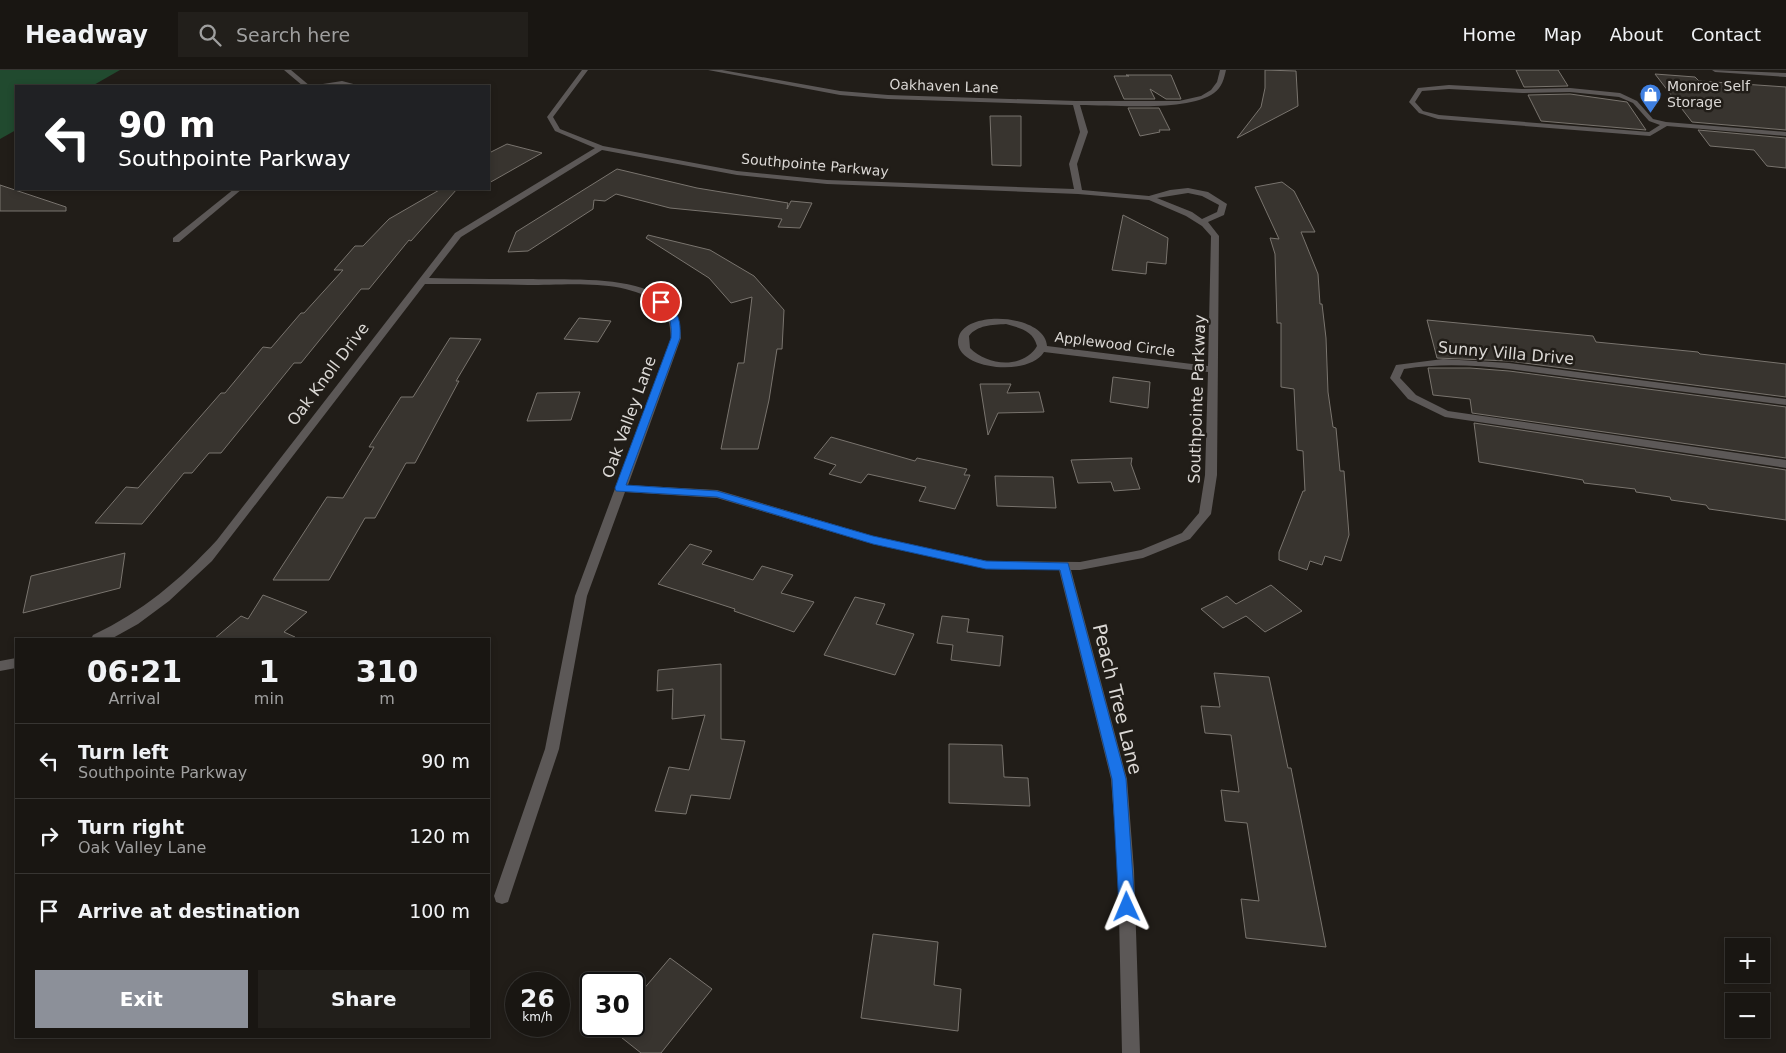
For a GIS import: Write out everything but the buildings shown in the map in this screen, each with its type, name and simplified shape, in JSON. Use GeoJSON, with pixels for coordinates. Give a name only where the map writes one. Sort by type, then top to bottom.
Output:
{"type":"FeatureCollection","features":[{"type":"Feature","properties":{"kind":"street"},"geometry":{"type":"LineString","coordinates":[[287,70],[306,85]]}},
{"type":"Feature","properties":{"kind":"street","name":"Southpointe Parkway"},"geometry":{"type":"LineString","coordinates":[[585,70],[550,117],[556,130],[601,148],[737,172],[827,182],[1078,192],[1150,198],[1170,205],[1201,222],[1215,236],[1211,475],[1205,514],[1186,536],[1143,554],[1080,566],[986,565],[873,540],[717,494],[620,488]]}},
{"type":"Feature","properties":{"kind":"street","name":"Oakhaven Lane"},"geometry":{"type":"LineString","coordinates":[[710,70],[840,93],[888,97],[1179,104],[1203,97],[1212,91],[1220,82],[1223,70]]}},
{"type":"Feature","properties":{"kind":"street"},"geometry":{"type":"LineString","coordinates":[[1715,70],[1786,75]]}},
{"type":"Feature","properties":{"kind":"street"},"geometry":{"type":"LineString","coordinates":[[321,85],[337,83],[355,85]]}},
{"type":"Feature","properties":{"kind":"street"},"geometry":{"type":"LineString","coordinates":[[1666,124],[1650,134],[1642,134],[1438,117],[1421,112],[1412,102],[1420,89],[1578,90],[1620,94],[1635,102],[1651,120],[1666,124],[1786,136]]}},
{"type":"Feature","properties":{"kind":"street"},"geometry":{"type":"LineString","coordinates":[[1076,103],[1084,132],[1073,164],[1078,192]]}},
{"type":"Feature","properties":{"kind":"street","name":"Oak Knoll Drive"},"geometry":{"type":"LineString","coordinates":[[100,638],[120,629],[162,601],[197,571],[221,543],[458,235],[601,148]]}},
{"type":"Feature","properties":{"kind":"street"},"geometry":{"type":"LineString","coordinates":[[176,240],[237,190]]}},
{"type":"Feature","properties":{"kind":"street","name":"Southpointe Parkway"},"geometry":{"type":"LineString","coordinates":[[1150,198],[1171,190],[1189,190],[1210,195],[1223,204],[1220,212],[1201,222]]}},
{"type":"Feature","properties":{"kind":"street","name":"Oak Valley Lane"},"geometry":{"type":"LineString","coordinates":[[422,281],[602,283],[646,293],[661,302],[672,312],[676,324],[676,338],[581,596],[552,748],[502,896]]}},
{"type":"Feature","properties":{"kind":"street","name":"Applewood Circle"},"geometry":{"type":"LineString","coordinates":[[993,322],[1006,322],[1019,324],[1034,331],[1043,341],[1043,349],[1039,356],[1025,362],[1006,365],[993,364],[971,355],[965,349],[963,342],[965,335],[976,326],[993,322]]}},
{"type":"Feature","properties":{"kind":"street","name":"Applewood Circle"},"geometry":{"type":"LineString","coordinates":[[1043,349],[1214,370]]}},
{"type":"Feature","properties":{"kind":"street","name":"Sunny Villa Drive"},"geometry":{"type":"LineString","coordinates":[[1786,402],[1525,368],[1457,362],[1423,362],[1400,368],[1395,378],[1412,397],[1445,414],[1786,464]]}},
{"type":"Feature","properties":{"kind":"street","name":"Peach Tree Lane"},"geometry":{"type":"LineString","coordinates":[[1064,566],[1119,779],[1126,870],[1131,1053]]}},
{"type":"Feature","properties":{"kind":"street"},"geometry":{"type":"LineString","coordinates":[[0,666],[15,663]]}},
{"type":"Feature","properties":{"kind":"green space"},"geometry":{"type":"Polygon","coordinates":[[[0,70],[120,70],[94,85],[15,85],[15,131],[0,139],[0,70]]]}},
{"type":"Feature","properties":{"kind":"place","name":"Monroe Self Storage"},"geometry":{"type":"Point","coordinates":[1651,113]}},
{"type":"Feature","properties":{"kind":"route"},"geometry":{"type":"LineString","coordinates":[[661,302],[672,312],[676,324],[676,338],[620,488],[717,494],[757,504],[873,540],[986,565],[1064,566],[1119,779],[1127,907]]}}]}
